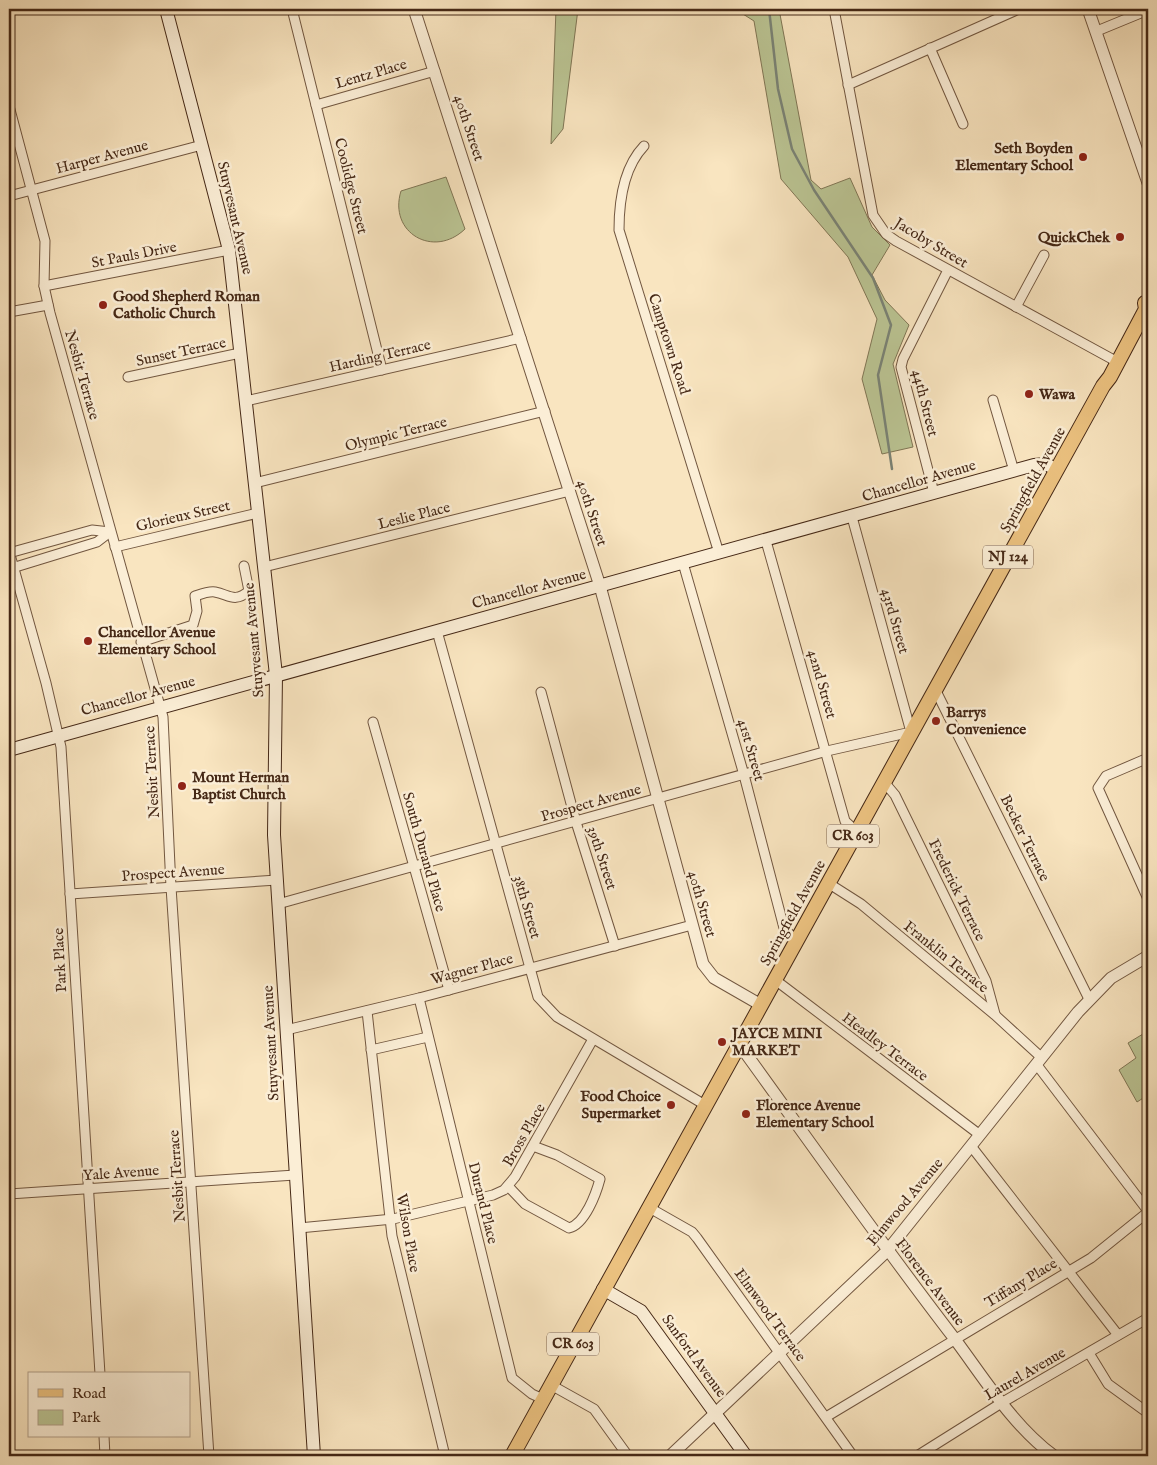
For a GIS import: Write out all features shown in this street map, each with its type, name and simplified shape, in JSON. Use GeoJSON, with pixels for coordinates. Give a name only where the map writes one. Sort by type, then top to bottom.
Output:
{"type":"FeatureCollection","features":[{"type":"Feature","properties":{"kind":"main road","name":"Stuyvesant Avenue"},"geometry":{"type":"LineString","coordinates":[[166,9],[228,250],[276,675],[274,835],[314,1456]]}},
{"type":"Feature","properties":{"kind":"main road","name":"Springfield Avenue"},"geometry":{"type":"LineString","coordinates":[[512,1455],[1128,343],[1146,309],[1147,300]]}},
{"type":"Feature","properties":{"kind":"main road","name":"Springfield Avenue"},"geometry":{"type":"LineString","coordinates":[[1103,386],[1112,358],[1141,305],[1147,300]]}},
{"type":"Feature","properties":{"kind":"main road"},"geometry":{"type":"LineString","coordinates":[[1128,343],[1138,331],[1148,326]]}},
{"type":"Feature","properties":{"kind":"main road","name":"Chancellor Avenue"},"geometry":{"type":"LineString","coordinates":[[9,750],[1014,471],[1046,464],[1057,470]]}},
{"type":"Feature","properties":{"kind":"main road","name":"Sanford Avenue"},"geometry":{"type":"LineString","coordinates":[[603,1289],[641,1311],[746,1456]]}},
{"type":"Feature","properties":{"kind":"street","name":"Coolidge Street"},"geometry":{"type":"LineString","coordinates":[[292,9],[382,370]]}},
{"type":"Feature","properties":{"kind":"street","name":"40th Street"},"geometry":{"type":"LineString","coordinates":[[414,9],[600,586],[692,925],[707,971],[714,978],[761,1004]]}},
{"type":"Feature","properties":{"kind":"street","name":"Jacoby Street"},"geometry":{"type":"LineString","coordinates":[[834,9],[873,215],[879,226],[896,241],[1112,358]]}},
{"type":"Feature","properties":{"kind":"street"},"geometry":{"type":"LineString","coordinates":[[848,85],[1018,9]]}},
{"type":"Feature","properties":{"kind":"street"},"geometry":{"type":"LineString","coordinates":[[1088,9],[1148,183]]}},
{"type":"Feature","properties":{"kind":"street"},"geometry":{"type":"LineString","coordinates":[[1097,31],[1148,10]]}},
{"type":"Feature","properties":{"kind":"street"},"geometry":{"type":"LineString","coordinates":[[930,48],[963,124]]}},
{"type":"Feature","properties":{"kind":"street","name":"Lentz Place"},"geometry":{"type":"LineString","coordinates":[[316,105],[434,70]]}},
{"type":"Feature","properties":{"kind":"street","name":"Nesbit Terrace"},"geometry":{"type":"LineString","coordinates":[[9,108],[46,249],[44,286],[48,305],[163,721],[171,887],[209,1456]]}},
{"type":"Feature","properties":{"kind":"street","name":"Harper Avenue"},"geometry":{"type":"LineString","coordinates":[[9,196],[202,145]]}},
{"type":"Feature","properties":{"kind":"street","name":"Camptown Road"},"geometry":{"type":"LineString","coordinates":[[644,146],[629,166],[619,214],[618,230],[719,553]]}},
{"type":"Feature","properties":{"kind":"street","name":"St Pauls Drive"},"geometry":{"type":"LineString","coordinates":[[44,286],[228,250]]}},
{"type":"Feature","properties":{"kind":"street"},"geometry":{"type":"LineString","coordinates":[[1016,307],[1044,255]]}},
{"type":"Feature","properties":{"kind":"street","name":"44th Street"},"geometry":{"type":"LineString","coordinates":[[934,493],[902,367],[902,359],[948,270]]}},
{"type":"Feature","properties":{"kind":"street"},"geometry":{"type":"LineString","coordinates":[[9,312],[48,305]]}},
{"type":"Feature","properties":{"kind":"street","name":"Harding Terrace"},"geometry":{"type":"LineString","coordinates":[[246,401],[521,338]]}},
{"type":"Feature","properties":{"kind":"street","name":"Sunset Terrace"},"geometry":{"type":"LineString","coordinates":[[128,377],[240,354]]}},
{"type":"Feature","properties":{"kind":"street"},"geometry":{"type":"LineString","coordinates":[[993,400],[1014,471]]}},
{"type":"Feature","properties":{"kind":"street","name":"Olympic Terrace"},"geometry":{"type":"LineString","coordinates":[[255,483],[545,411]]}},
{"type":"Feature","properties":{"kind":"street","name":"Leslie Place"},"geometry":{"type":"LineString","coordinates":[[264,567],[570,492]]}},
{"type":"Feature","properties":{"kind":"street","name":"Glorieux Street"},"geometry":{"type":"LineString","coordinates":[[114,547],[258,513]]}},
{"type":"Feature","properties":{"kind":"street","name":"43rd Street"},"geometry":{"type":"LineString","coordinates":[[852,517],[911,732]]}},
{"type":"Feature","properties":{"kind":"street"},"geometry":{"type":"LineString","coordinates":[[9,552],[92,530],[110,532]]}},
{"type":"Feature","properties":{"kind":"street"},"geometry":{"type":"LineString","coordinates":[[11,569],[97,542],[110,532]]}},
{"type":"Feature","properties":{"kind":"street","name":"42nd Street"},"geometry":{"type":"LineString","coordinates":[[766,541],[845,821],[856,831]]}},
{"type":"Feature","properties":{"kind":"street","name":"Park Place"},"geometry":{"type":"LineString","coordinates":[[9,552],[11,569],[59,735],[100,1372]]}},
{"type":"Feature","properties":{"kind":"street","name":"41st Street"},"geometry":{"type":"LineString","coordinates":[[683,563],[744,775],[784,928],[796,941]]}},
{"type":"Feature","properties":{"kind":"street"},"geometry":{"type":"LineString","coordinates":[[141,642],[192,625],[197,611],[196,596],[215,592],[230,598],[244,595],[249,591],[244,566]]}},
{"type":"Feature","properties":{"kind":"street","name":"38th Street"},"geometry":{"type":"LineString","coordinates":[[437,631],[538,997],[557,1017],[705,1105]]}},
{"type":"Feature","properties":{"kind":"street","name":"Becker Terrace"},"geometry":{"type":"LineString","coordinates":[[936,689],[1089,999]]}},
{"type":"Feature","properties":{"kind":"street","name":"39th Street"},"geometry":{"type":"LineString","coordinates":[[541,692],[576,822],[615,946]]}},
{"type":"Feature","properties":{"kind":"street","name":"South Durand Place"},"geometry":{"type":"LineString","coordinates":[[373,722],[449,990]]}},
{"type":"Feature","properties":{"kind":"street","name":"Prospect Avenue"},"geometry":{"type":"LineString","coordinates":[[278,904],[827,752],[911,732]]}},
{"type":"Feature","properties":{"kind":"street"},"geometry":{"type":"LineString","coordinates":[[1148,758],[1106,776],[1098,788],[1148,900]]}},
{"type":"Feature","properties":{"kind":"street","name":"Frederick Terrace"},"geometry":{"type":"LineString","coordinates":[[884,782],[895,795],[986,981],[995,1015]]}},
{"type":"Feature","properties":{"kind":"street","name":"Prospect Avenue"},"geometry":{"type":"LineString","coordinates":[[70,894],[277,880]]}},
{"type":"Feature","properties":{"kind":"street","name":"Franklin Terrace"},"geometry":{"type":"LineString","coordinates":[[828,883],[861,904],[995,1015],[1039,1061],[1148,1212]]}},
{"type":"Feature","properties":{"kind":"street","name":"Wagner Place"},"geometry":{"type":"LineString","coordinates":[[286,1030],[419,998],[692,925]]}},
{"type":"Feature","properties":{"kind":"street","name":"Elmwood Avenue"},"geometry":{"type":"LineString","coordinates":[[670,1456],[887,1250],[1089,999],[1111,978],[1148,956]]}},
{"type":"Feature","properties":{"kind":"street","name":"Headley Terrace"},"geometry":{"type":"LineString","coordinates":[[774,980],[980,1136]]}},
{"type":"Feature","properties":{"kind":"street","name":"Durand Place"},"geometry":{"type":"LineString","coordinates":[[419,998],[512,1378],[532,1394],[543,1399]]}},
{"type":"Feature","properties":{"kind":"street","name":"Wilson Place"},"geometry":{"type":"LineString","coordinates":[[367,1011],[389,1219],[445,1456]]}},
{"type":"Feature","properties":{"kind":"street"},"geometry":{"type":"LineString","coordinates":[[371,1050],[428,1036]]}},
{"type":"Feature","properties":{"kind":"street","name":"Bross Place"},"geometry":{"type":"LineString","coordinates":[[299,1228],[389,1219],[499,1193],[508,1186],[534,1146],[593,1039]]}},
{"type":"Feature","properties":{"kind":"street","name":"Florence Avenue"},"geometry":{"type":"LineString","coordinates":[[739,1044],[887,1250],[1002,1402],[1035,1442],[1054,1456]]}},
{"type":"Feature","properties":{"kind":"street"},"geometry":{"type":"LineString","coordinates":[[508,1186],[525,1204],[569,1228],[574,1226],[584,1214],[600,1179],[557,1155],[534,1146]]}},
{"type":"Feature","properties":{"kind":"street"},"geometry":{"type":"LineString","coordinates":[[971,1146],[1118,1336]]}},
{"type":"Feature","properties":{"kind":"street","name":"Yale Avenue"},"geometry":{"type":"LineString","coordinates":[[9,1194],[295,1175]]}},
{"type":"Feature","properties":{"kind":"street","name":"Elmwood Terrace"},"geometry":{"type":"LineString","coordinates":[[648,1208],[692,1232],[697,1238],[853,1456]]}},
{"type":"Feature","properties":{"kind":"street","name":"Tiffany Place"},"geometry":{"type":"LineString","coordinates":[[826,1417],[1090,1258],[1148,1212]]}},
{"type":"Feature","properties":{"kind":"street","name":"Laurel Avenue"},"geometry":{"type":"LineString","coordinates":[[917,1456],[1002,1402],[1148,1318]]}},
{"type":"Feature","properties":{"kind":"street"},"geometry":{"type":"LineString","coordinates":[[1089,1353],[1108,1384],[1148,1413]]}},
{"type":"Feature","properties":{"kind":"street"},"geometry":{"type":"LineString","coordinates":[[551,1385],[594,1409],[628,1456]]}},
{"type":"Feature","properties":{"kind":"street"},"geometry":{"type":"LineString","coordinates":[[104,1438],[105,1456]]}},
{"type":"Feature","properties":{"kind":"green space"},"geometry":{"type":"Polygon","coordinates":[[[556,9],[578,9],[563,129],[551,144],[556,9]]]}},
{"type":"Feature","properties":{"kind":"green space"},"geometry":{"type":"Polygon","coordinates":[[[735,9],[779,9],[811,180],[821,189],[850,178],[872,227],[890,245],[872,275],[885,300],[909,325],[893,364],[913,447],[882,454],[862,379],[877,319],[848,257],[781,179],[754,21],[735,9]]]}},
{"type":"Feature","properties":{"kind":"green space"},"geometry":{"type":"Polygon","coordinates":[[[446,177],[465,229],[453,238],[440,242],[416,237],[407,229],[401,219],[399,206],[401,191],[446,177]]]}},
{"type":"Feature","properties":{"kind":"green space"},"geometry":{"type":"Polygon","coordinates":[[[1148,1031],[1148,1095],[1137,1102],[1119,1070],[1136,1058],[1128,1043],[1148,1031]]]}},
{"type":"Feature","properties":{"kind":"waterway"},"geometry":{"type":"LineString","coordinates":[[769,9],[778,89],[792,149],[814,190],[873,278],[891,325],[878,375],[892,469]]}},
{"type":"Feature","properties":{"kind":"place","name":"Seth Boyden Elementary School"},"geometry":{"type":"Point","coordinates":[1083,157]}},
{"type":"Feature","properties":{"kind":"place","name":"QuickChek"},"geometry":{"type":"Point","coordinates":[1120,237]}},
{"type":"Feature","properties":{"kind":"place","name":"Good Shepherd Roman Catholic Church"},"geometry":{"type":"Point","coordinates":[103,305]}},
{"type":"Feature","properties":{"kind":"place","name":"Wawa"},"geometry":{"type":"Point","coordinates":[1029,394]}},
{"type":"Feature","properties":{"kind":"place","name":"Chancellor Avenue Elementary School"},"geometry":{"type":"Point","coordinates":[88,641]}},
{"type":"Feature","properties":{"kind":"place","name":"Barrys Convenience"},"geometry":{"type":"Point","coordinates":[936,721]}},
{"type":"Feature","properties":{"kind":"place","name":"Mount Herman Baptist Church"},"geometry":{"type":"Point","coordinates":[182,786]}},
{"type":"Feature","properties":{"kind":"place","name":"JAYCE MINI MARKET"},"geometry":{"type":"Point","coordinates":[722,1042]}},
{"type":"Feature","properties":{"kind":"place","name":"Food Choice Supermarket"},"geometry":{"type":"Point","coordinates":[671,1105]}},
{"type":"Feature","properties":{"kind":"place","name":"Florence Avenue Elementary School"},"geometry":{"type":"Point","coordinates":[746,1114]}}]}
